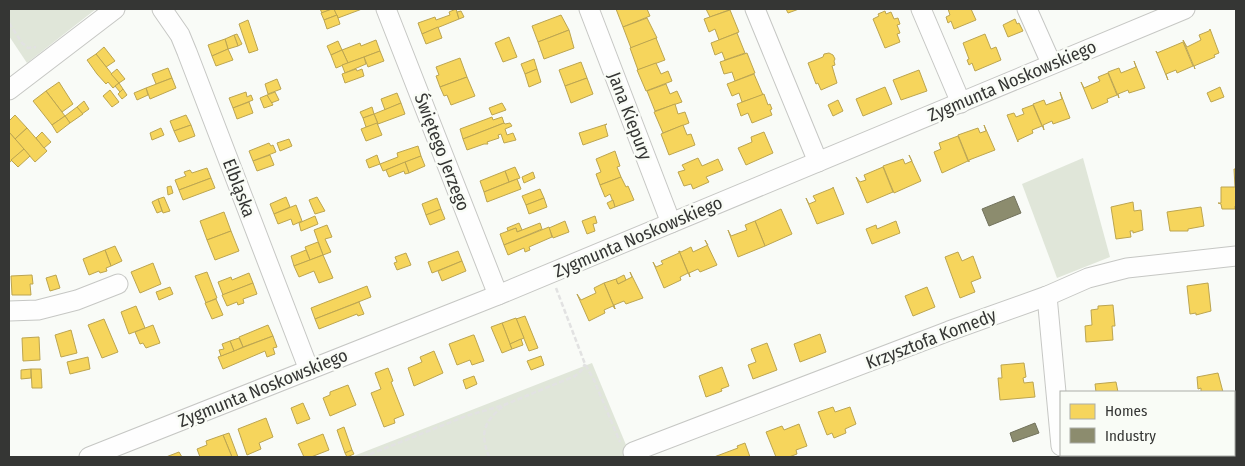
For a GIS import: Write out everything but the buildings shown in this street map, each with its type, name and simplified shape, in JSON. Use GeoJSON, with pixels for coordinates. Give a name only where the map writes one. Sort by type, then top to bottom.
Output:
{"type":"FeatureCollection","features":[{"type":"Feature","properties":{"kind":"street"},"geometry":{"type":"LineString","coordinates":[[9,90],[115,9]]}},
{"type":"Feature","properties":{"kind":"street","name":"Elbląska"},"geometry":{"type":"LineString","coordinates":[[162,9],[180,35],[187,52],[309,370]]}},
{"type":"Feature","properties":{"kind":"street","name":"Świętego Jerzego"},"geometry":{"type":"LineString","coordinates":[[386,9],[498,296]]}},
{"type":"Feature","properties":{"kind":"street","name":"Jana Kiepury"},"geometry":{"type":"LineString","coordinates":[[589,9],[671,223]]}},
{"type":"Feature","properties":{"kind":"street"},"geometry":{"type":"LineString","coordinates":[[755,9],[818,162]]}},
{"type":"Feature","properties":{"kind":"street"},"geometry":{"type":"LineString","coordinates":[[921,9],[961,102]]}},
{"type":"Feature","properties":{"kind":"street"},"geometry":{"type":"LineString","coordinates":[[1027,9],[1051,63]]}},
{"type":"Feature","properties":{"kind":"street","name":"Zygmunta Noskowskiego"},"geometry":{"type":"LineString","coordinates":[[89,457],[498,296],[1051,63],[1185,9]]}},
{"type":"Feature","properties":{"kind":"street","name":"Krzysztofa Komedy"},"geometry":{"type":"LineString","coordinates":[[628,449],[1047,296],[1088,278],[1126,268],[1236,256]]}},
{"type":"Feature","properties":{"kind":"street"},"geometry":{"type":"LineString","coordinates":[[9,311],[38,310],[77,300],[118,284]]}},
{"type":"Feature","properties":{"kind":"street"},"geometry":{"type":"LineString","coordinates":[[1047,296],[1060,435]]}},
{"type":"Feature","properties":{"kind":"path"},"geometry":{"type":"LineString","coordinates":[[9,23],[22,43],[28,48],[35,48],[42,42]]}},
{"type":"Feature","properties":{"kind":"path"},"geometry":{"type":"LineString","coordinates":[[554,282],[585,364],[628,449]]}},
{"type":"Feature","properties":{"kind":"path"},"geometry":{"type":"LineString","coordinates":[[363,457],[466,416],[504,405],[575,376],[581,372],[585,364]]}},
{"type":"Feature","properties":{"kind":"path"},"geometry":{"type":"LineString","coordinates":[[489,457],[483,436],[486,425],[504,405]]}},
{"type":"Feature","properties":{"kind":"shaded area"},"geometry":{"type":"Polygon","coordinates":[[[9,9],[96,9],[27,63],[9,36],[9,9]]]}},
{"type":"Feature","properties":{"kind":"shaded area"},"geometry":{"type":"Polygon","coordinates":[[[1083,158],[1110,257],[1057,278],[1022,184],[1083,158]]]}},
{"type":"Feature","properties":{"kind":"shaded area"},"geometry":{"type":"Polygon","coordinates":[[[592,363],[631,457],[351,457],[592,363]]]}}]}
